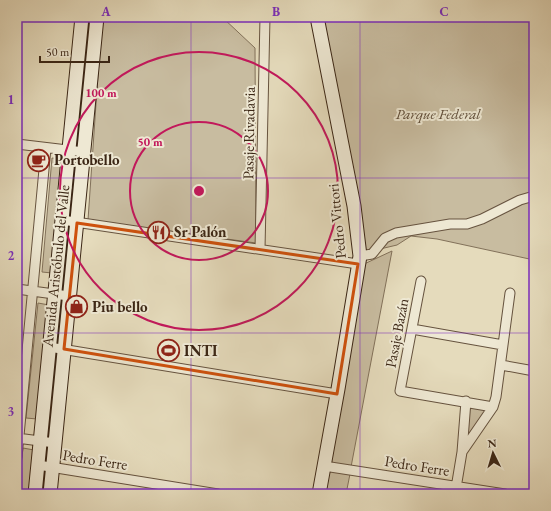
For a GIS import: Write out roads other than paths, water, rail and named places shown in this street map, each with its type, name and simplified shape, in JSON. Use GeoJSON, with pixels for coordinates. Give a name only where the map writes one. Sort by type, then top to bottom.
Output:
{"type":"FeatureCollection","features":[{"type":"Feature","properties":{"kind":"main road","name":"Avenida Aristóbulo del Valle"},"geometry":{"type":"LineString","coordinates":[[35,494],[82,17]]}},
{"type":"Feature","properties":{"kind":"main road","name":"Avenida Aristóbulo del Valle"},"geometry":{"type":"LineString","coordinates":[[50,494],[97,17]]}},
{"type":"Feature","properties":{"kind":"main road","name":"Pedro Vittori"},"geometry":{"type":"LineString","coordinates":[[317,17],[354,206],[359,260],[319,494]]}},
{"type":"Feature","properties":{"kind":"street","name":"Pasaje Rivadavia"},"geometry":{"type":"LineString","coordinates":[[260,249],[265,17]]}},
{"type":"Feature","properties":{"kind":"street"},"geometry":{"type":"LineString","coordinates":[[17,144],[84,152]]}},
{"type":"Feature","properties":{"kind":"street"},"geometry":{"type":"LineString","coordinates":[[17,457],[46,148]]}},
{"type":"Feature","properties":{"kind":"street"},"geometry":{"type":"LineString","coordinates":[[62,220],[260,249],[359,260],[372,254],[385,238],[396,233],[450,224],[467,224],[482,219],[520,200],[534,196]]}},
{"type":"Feature","properties":{"kind":"street","name":"Pasaje Bazán"},"geometry":{"type":"LineString","coordinates":[[421,281],[400,391],[466,401]]}},
{"type":"Feature","properties":{"kind":"street"},"geometry":{"type":"LineString","coordinates":[[17,289],[69,296]]}},
{"type":"Feature","properties":{"kind":"street"},"geometry":{"type":"LineString","coordinates":[[462,452],[493,407],[501,365],[510,293]]}},
{"type":"Feature","properties":{"kind":"street"},"geometry":{"type":"LineString","coordinates":[[412,330],[503,345]]}},
{"type":"Feature","properties":{"kind":"street"},"geometry":{"type":"LineString","coordinates":[[49,347],[337,394]]}},
{"type":"Feature","properties":{"kind":"street"},"geometry":{"type":"LineString","coordinates":[[501,365],[534,371]]}},
{"type":"Feature","properties":{"kind":"street"},"geometry":{"type":"LineString","coordinates":[[456,490],[462,452],[466,401],[493,407]]}},
{"type":"Feature","properties":{"kind":"street","name":"Pedro Ferre"},"geometry":{"type":"LineString","coordinates":[[18,438],[55,443]]}},
{"type":"Feature","properties":{"kind":"street","name":"Pedro Ferre"},"geometry":{"type":"LineString","coordinates":[[38,465],[218,494]]}},
{"type":"Feature","properties":{"kind":"street","name":"Pedro Ferre"},"geometry":{"type":"LineString","coordinates":[[324,466],[456,490],[505,494]]}},
{"type":"Feature","properties":{"kind":"place","name":"Portobello"},"geometry":{"type":"Point","coordinates":[39,160]}},
{"type":"Feature","properties":{"kind":"place","name":"Sr Palón"},"geometry":{"type":"Point","coordinates":[158,232]}},
{"type":"Feature","properties":{"kind":"place","name":"Piu bello"},"geometry":{"type":"Point","coordinates":[77,307]}},
{"type":"Feature","properties":{"kind":"place","name":"INTI"},"geometry":{"type":"Point","coordinates":[169,351]}},
{"type":"Feature","properties":{"kind":"park label","name":"Parque Federal"},"geometry":{"type":"Point","coordinates":[438,114]}}]}
